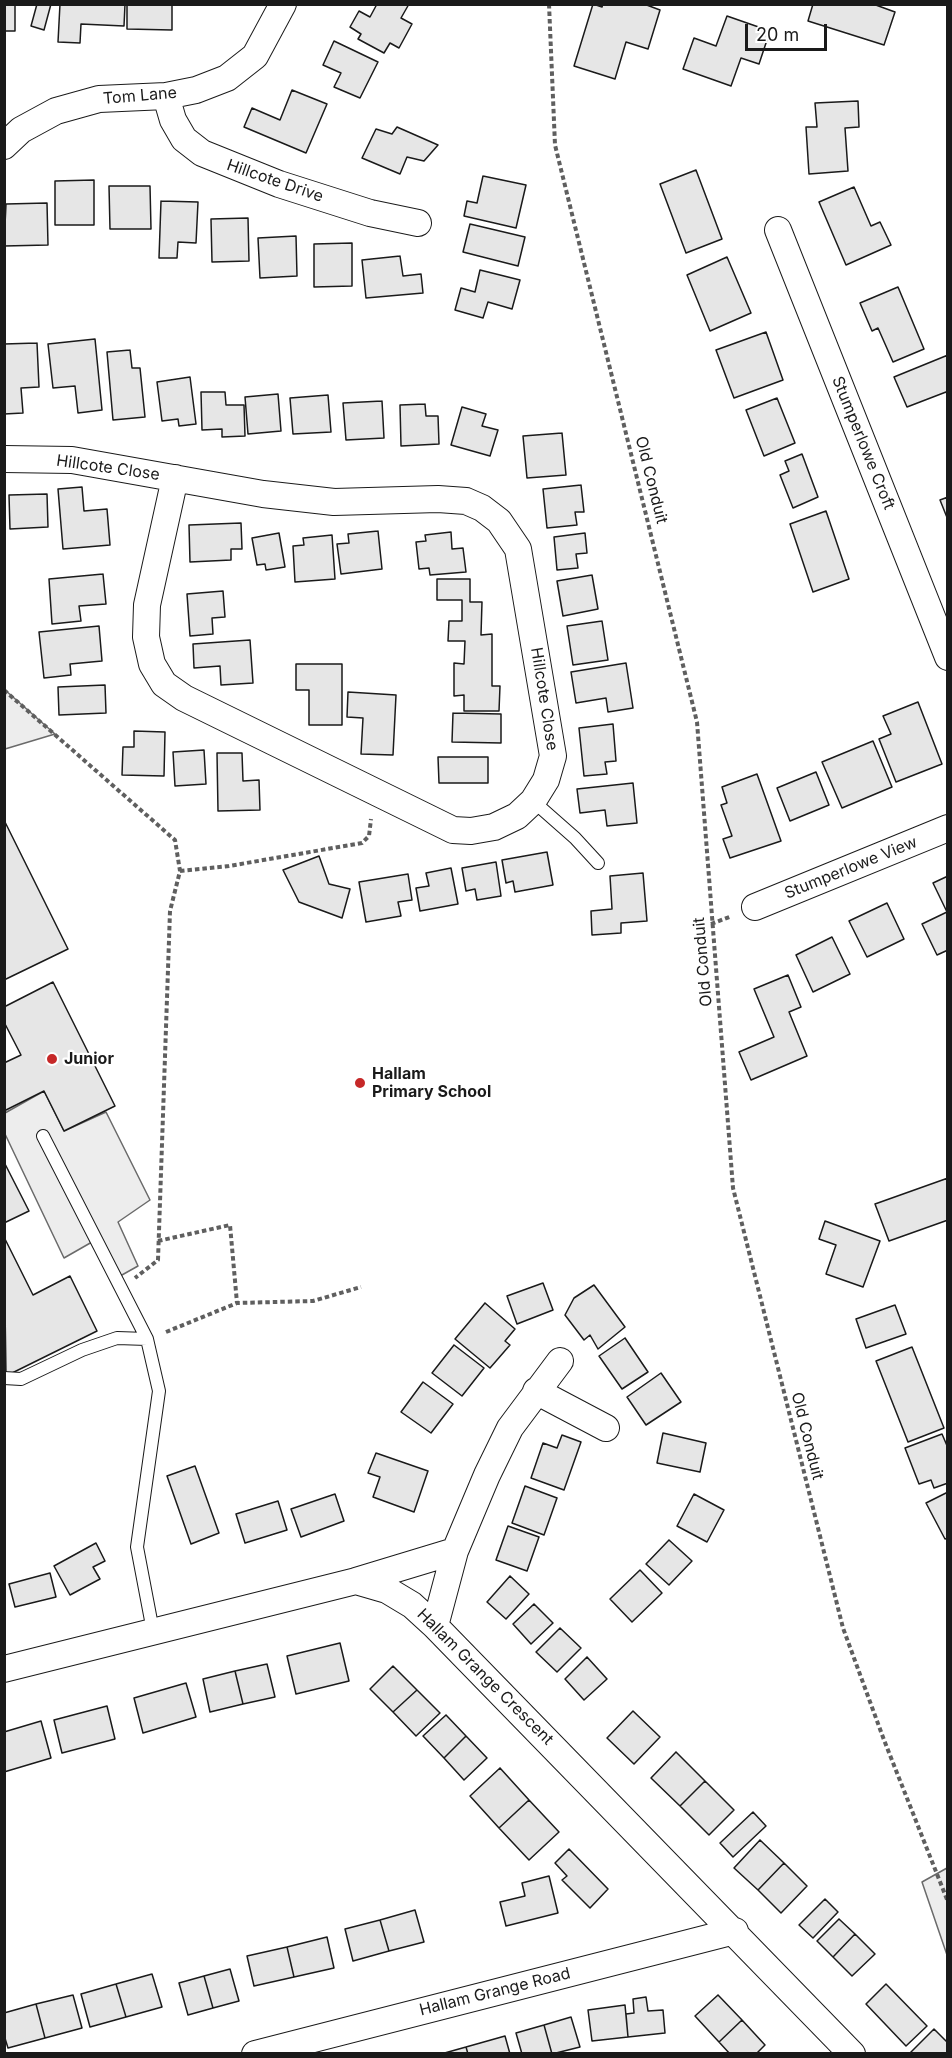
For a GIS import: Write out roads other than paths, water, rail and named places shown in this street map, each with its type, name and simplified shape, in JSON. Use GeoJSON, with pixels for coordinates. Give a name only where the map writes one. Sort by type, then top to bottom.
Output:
{"type":"FeatureCollection","features":[{"type":"Feature","properties":{"kind":"street","name":"Tom Lane"},"geometry":{"type":"LineString","coordinates":[[4,146],[21,130],[56,111],[99,99],[166,96],[196,90],[227,78],[244,67],[255,56],[283,4]]}},
{"type":"Feature","properties":{"kind":"street","name":"Hillcote Drive"},"geometry":{"type":"LineString","coordinates":[[166,96],[173,120],[184,139],[202,153],[279,184],[370,213],[418,223]]}},
{"type":"Feature","properties":{"kind":"street","name":"Stumperlowe Croft"},"geometry":{"type":"LineString","coordinates":[[778,230],[948,657]]}},
{"type":"Feature","properties":{"kind":"street","name":"Hillcote Close"},"geometry":{"type":"LineString","coordinates":[[4,459],[72,460],[334,502],[438,499],[466,501],[482,508],[499,521],[519,549],[553,756],[546,780],[533,801],[509,820],[494,827],[471,831],[453,830],[374,794],[184,698],[164,684],[152,664],[146,637],[147,605],[175,478]]}},
{"type":"Feature","properties":{"kind":"street","name":"Stumperlowe View"},"geometry":{"type":"LineString","coordinates":[[755,907],[948,828]]}},
{"type":"Feature","properties":{"kind":"street"},"geometry":{"type":"LineString","coordinates":[[435,1626],[455,1551],[510,1428],[560,1361]]}},
{"type":"Feature","properties":{"kind":"street"},"geometry":{"type":"LineString","coordinates":[[536,1391],[606,1428]]}},
{"type":"Feature","properties":{"kind":"street"},"geometry":{"type":"LineString","coordinates":[[4,1669],[356,1581],[455,1551]]}},
{"type":"Feature","properties":{"kind":"street","name":"Hallam Grange Crescent"},"geometry":{"type":"LineString","coordinates":[[356,1581],[387,1590],[412,1605],[435,1626],[735,1931],[852,2054]]}},
{"type":"Feature","properties":{"kind":"street","name":"Hallam Grange Road"},"geometry":{"type":"LineString","coordinates":[[255,2054],[735,1931]]}},
{"type":"Feature","properties":{"kind":"lane"},"geometry":{"type":"LineString","coordinates":[[533,801],[575,838],[598,863]]}},
{"type":"Feature","properties":{"kind":"lane"},"geometry":{"type":"LineString","coordinates":[[43,1136],[123,1288],[147,1339],[159,1391],[137,1547],[153,1631]]}},
{"type":"Feature","properties":{"kind":"lane"},"geometry":{"type":"LineString","coordinates":[[4,1378],[21,1379],[82,1350],[117,1338],[147,1339]]}},
{"type":"Feature","properties":{"kind":"place","name":"Junior"},"geometry":{"type":"Point","coordinates":[52,1059]}},
{"type":"Feature","properties":{"kind":"place","name":"Hallam Primary School"},"geometry":{"type":"Point","coordinates":[360,1083]}}]}
